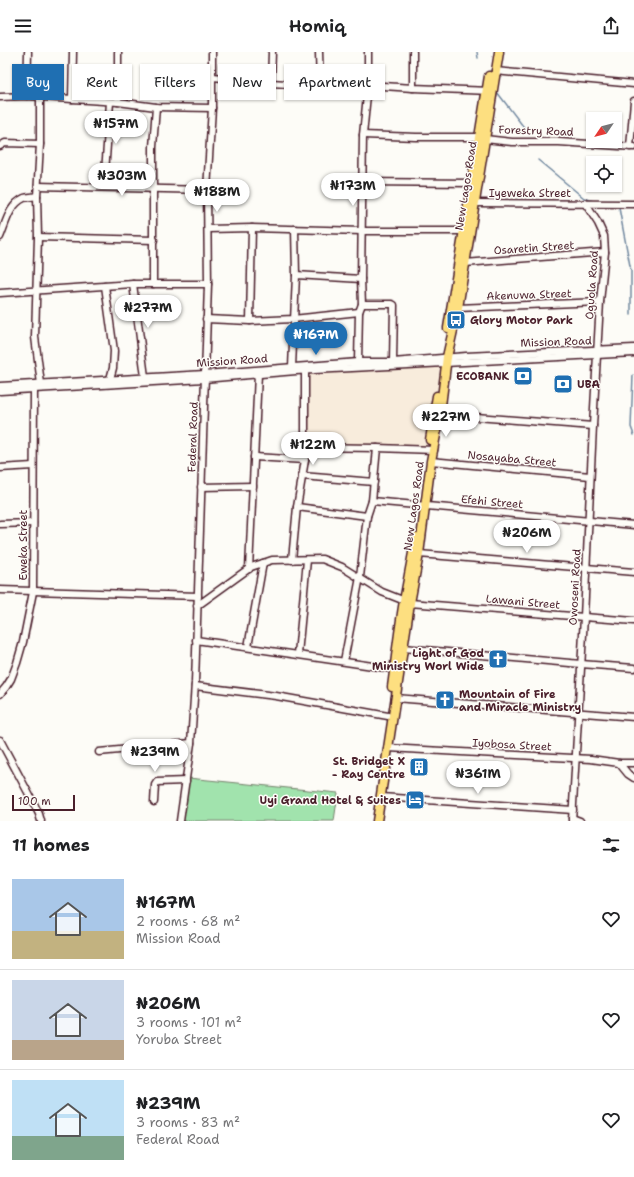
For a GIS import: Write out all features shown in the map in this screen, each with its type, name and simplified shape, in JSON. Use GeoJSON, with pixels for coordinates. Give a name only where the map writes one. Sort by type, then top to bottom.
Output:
{"type":"FeatureCollection","features":[{"type":"Feature","properties":{"kind":"main road","name":"New Lagos Road"},"geometry":{"type":"LineString","coordinates":[[372,821],[388,716],[393,669],[407,602],[423,506],[464,231],[490,91],[494,52]]}},
{"type":"Feature","properties":{"kind":"main road","name":"New Lagos Road"},"geometry":{"type":"LineString","coordinates":[[490,91],[499,52]]}},
{"type":"Feature","properties":{"kind":"main road","name":"New Lagos Road"},"geometry":{"type":"LineString","coordinates":[[445,360],[458,308],[466,263],[475,203],[482,138]]}},
{"type":"Feature","properties":{"kind":"main road","name":"New Lagos Road"},"geometry":{"type":"LineString","coordinates":[[377,821],[404,648],[407,602],[419,554],[423,506],[432,461],[431,450]]}},
{"type":"Feature","properties":{"kind":"street"},"geometry":{"type":"LineString","coordinates":[[28,52],[28,64]]}},
{"type":"Feature","properties":{"kind":"street"},"geometry":{"type":"LineString","coordinates":[[73,52],[73,64]]}},
{"type":"Feature","properties":{"kind":"street"},"geometry":{"type":"LineString","coordinates":[[118,52],[118,102]]}},
{"type":"Feature","properties":{"kind":"street","name":"Federal Road"},"geometry":{"type":"LineString","coordinates":[[180,821],[191,744],[198,596],[208,284],[207,190],[212,108],[212,52]]}},
{"type":"Feature","properties":{"kind":"street"},"geometry":{"type":"LineString","coordinates":[[272,52],[272,64]]}},
{"type":"Feature","properties":{"kind":"street"},"geometry":{"type":"LineString","coordinates":[[319,52],[319,64]]}},
{"type":"Feature","properties":{"kind":"street"},"geometry":{"type":"LineString","coordinates":[[368,52],[368,64]]}},
{"type":"Feature","properties":{"kind":"street"},"geometry":{"type":"LineString","coordinates":[[413,52],[413,88]]}},
{"type":"Feature","properties":{"kind":"street"},"geometry":{"type":"LineString","coordinates":[[495,71],[634,84]]}},
{"type":"Feature","properties":{"kind":"street"},"geometry":{"type":"LineString","coordinates":[[213,77],[218,78]]}},
{"type":"Feature","properties":{"kind":"street"},"geometry":{"type":"LineString","coordinates":[[385,86],[490,91]]}},
{"type":"Feature","properties":{"kind":"street"},"geometry":{"type":"LineString","coordinates":[[0,97],[12,97]]}},
{"type":"Feature","properties":{"kind":"street"},"geometry":{"type":"LineString","coordinates":[[64,98],[72,99]]}},
{"type":"Feature","properties":{"kind":"street"},"geometry":{"type":"LineString","coordinates":[[40,100],[35,337],[41,384]]}},
{"type":"Feature","properties":{"kind":"street"},"geometry":{"type":"LineString","coordinates":[[85,100],[118,102],[156,107],[212,108]]}},
{"type":"Feature","properties":{"kind":"street"},"geometry":{"type":"LineString","coordinates":[[358,362],[359,312],[362,304],[363,135],[366,100]]}},
{"type":"Feature","properties":{"kind":"street"},"geometry":{"type":"LineString","coordinates":[[632,147],[634,101]]}},
{"type":"Feature","properties":{"kind":"street"},"geometry":{"type":"LineString","coordinates":[[104,188],[110,102]]}},
{"type":"Feature","properties":{"kind":"street"},"geometry":{"type":"LineString","coordinates":[[153,284],[153,147],[156,107]]}},
{"type":"Feature","properties":{"kind":"street","name":"Forestry Road"},"geometry":{"type":"LineString","coordinates":[[363,135],[482,138],[512,142],[560,142],[632,147]]}},
{"type":"Feature","properties":{"kind":"street"},"geometry":{"type":"LineString","coordinates":[[0,146],[5,142],[40,144]]}},
{"type":"Feature","properties":{"kind":"street"},"geometry":{"type":"LineString","coordinates":[[362,182],[472,183]]}},
{"type":"Feature","properties":{"kind":"street"},"geometry":{"type":"LineString","coordinates":[[38,186],[207,190]]}},
{"type":"Feature","properties":{"kind":"street"},"geometry":{"type":"LineString","coordinates":[[0,236],[10,213],[16,204],[25,198],[37,196]]}},
{"type":"Feature","properties":{"kind":"street","name":"Iyeweka Street"},"geometry":{"type":"LineString","coordinates":[[475,203],[634,204]]}},
{"type":"Feature","properties":{"kind":"street","name":"Oguola Road"},"geometry":{"type":"LineString","coordinates":[[585,203],[598,223],[604,236],[605,252],[597,352]]}},
{"type":"Feature","properties":{"kind":"street"},"geometry":{"type":"LineString","coordinates":[[208,229],[252,228],[362,231],[464,231]]}},
{"type":"Feature","properties":{"kind":"street"},"geometry":{"type":"LineString","coordinates":[[250,321],[252,228]]}},
{"type":"Feature","properties":{"kind":"street"},"geometry":{"type":"LineString","coordinates":[[292,367],[296,274],[295,229]]}},
{"type":"Feature","properties":{"kind":"street"},"geometry":{"type":"LineString","coordinates":[[38,237],[154,240]]}},
{"type":"Feature","properties":{"kind":"street","name":"Osaretin Street"},"geometry":{"type":"LineString","coordinates":[[466,263],[605,252]]}},
{"type":"Feature","properties":{"kind":"street"},"geometry":{"type":"LineString","coordinates":[[296,274],[361,279]]}},
{"type":"Feature","properties":{"kind":"street"},"geometry":{"type":"LineString","coordinates":[[0,293],[133,284],[208,284]]}},
{"type":"Feature","properties":{"kind":"street"},"geometry":{"type":"LineString","coordinates":[[133,284],[144,377]]}},
{"type":"Feature","properties":{"kind":"street"},"geometry":{"type":"LineString","coordinates":[[105,286],[114,351],[113,368],[110,379]]}},
{"type":"Feature","properties":{"kind":"street","name":"Akenuwa Street"},"geometry":{"type":"LineString","coordinates":[[458,308],[600,302]]}},
{"type":"Feature","properties":{"kind":"street"},"geometry":{"type":"LineString","coordinates":[[362,304],[394,305],[393,362]]}},
{"type":"Feature","properties":{"kind":"street"},"geometry":{"type":"LineString","coordinates":[[206,319],[250,321],[293,319],[359,312]]}},
{"type":"Feature","properties":{"kind":"street","name":"Mission Road"},"geometry":{"type":"LineString","coordinates":[[0,391],[204,376],[358,362],[445,360],[597,352],[634,348]]}},
{"type":"Feature","properties":{"kind":"street","name":"Mission Road"},"geometry":{"type":"LineString","coordinates":[[597,352],[634,353]]}},
{"type":"Feature","properties":{"kind":"street","name":"Owoseni Road"},"geometry":{"type":"LineString","coordinates":[[572,820],[597,352]]}},
{"type":"Feature","properties":{"kind":"street","name":"Mission Road"},"geometry":{"type":"LineString","coordinates":[[0,386],[144,377],[258,374],[445,360]]}},
{"type":"Feature","properties":{"kind":"street"},"geometry":{"type":"LineString","coordinates":[[292,560],[297,507],[305,460],[305,370]]}},
{"type":"Feature","properties":{"kind":"street"},"geometry":{"type":"LineString","coordinates":[[249,569],[258,374]]}},
{"type":"Feature","properties":{"kind":"street","name":"Eweka Street"},"geometry":{"type":"LineString","coordinates":[[0,694],[11,679],[17,663],[23,642],[33,592],[34,389]]}},
{"type":"Feature","properties":{"kind":"street"},"geometry":{"type":"LineString","coordinates":[[437,414],[593,426]]}},
{"type":"Feature","properties":{"kind":"street"},"geometry":{"type":"LineString","coordinates":[[305,448],[431,450]]}},
{"type":"Feature","properties":{"kind":"street"},"geometry":{"type":"LineString","coordinates":[[344,661],[360,577],[368,516],[372,500],[377,448]]}},
{"type":"Feature","properties":{"kind":"street"},"geometry":{"type":"LineString","coordinates":[[254,457],[305,460]]}},
{"type":"Feature","properties":{"kind":"street","name":"Nosayaba Street"},"geometry":{"type":"LineString","coordinates":[[432,461],[590,476]]}},
{"type":"Feature","properties":{"kind":"street"},"geometry":{"type":"LineString","coordinates":[[0,468],[34,466]]}},
{"type":"Feature","properties":{"kind":"street"},"geometry":{"type":"LineString","coordinates":[[302,476],[374,482]]}},
{"type":"Feature","properties":{"kind":"street"},"geometry":{"type":"LineString","coordinates":[[201,487],[253,486]]}},
{"type":"Feature","properties":{"kind":"street","name":"Efehi Street"},"geometry":{"type":"LineString","coordinates":[[372,500],[634,525]]}},
{"type":"Feature","properties":{"kind":"street"},"geometry":{"type":"LineString","coordinates":[[297,507],[368,516]]}},
{"type":"Feature","properties":{"kind":"street"},"geometry":{"type":"LineString","coordinates":[[0,524],[33,523]]}},
{"type":"Feature","properties":{"kind":"street"},"geometry":{"type":"LineString","coordinates":[[419,554],[634,572]]}},
{"type":"Feature","properties":{"kind":"street","name":"Lawani Street"},"geometry":{"type":"LineString","coordinates":[[197,606],[249,569],[262,563],[272,560],[322,559],[342,567],[382,592],[407,602],[634,621]]}},
{"type":"Feature","properties":{"kind":"street"},"geometry":{"type":"LineString","coordinates":[[298,654],[307,560]]}},
{"type":"Feature","properties":{"kind":"street"},"geometry":{"type":"LineString","coordinates":[[248,647],[262,563]]}},
{"type":"Feature","properties":{"kind":"street"},"geometry":{"type":"LineString","coordinates":[[0,590],[198,596]]}},
{"type":"Feature","properties":{"kind":"street"},"geometry":{"type":"LineString","coordinates":[[196,640],[393,669]]}},
{"type":"Feature","properties":{"kind":"street"},"geometry":{"type":"LineString","coordinates":[[404,648],[634,668]]}},
{"type":"Feature","properties":{"kind":"street"},"geometry":{"type":"LineString","coordinates":[[194,686],[276,696],[388,716]]}},
{"type":"Feature","properties":{"kind":"street"},"geometry":{"type":"LineString","coordinates":[[395,698],[634,717]]}},
{"type":"Feature","properties":{"kind":"street"},"geometry":{"type":"LineString","coordinates":[[0,740],[31,798],[41,821]]}},
{"type":"Feature","properties":{"kind":"street"},"geometry":{"type":"LineString","coordinates":[[99,752],[191,744]]}},
{"type":"Feature","properties":{"kind":"street","name":"Iyobosa Street"},"geometry":{"type":"LineString","coordinates":[[388,748],[591,759],[619,763],[634,763]]}},
{"type":"Feature","properties":{"kind":"street"},"geometry":{"type":"LineString","coordinates":[[0,755],[6,750]]}},
{"type":"Feature","properties":{"kind":"street"},"geometry":{"type":"LineString","coordinates":[[619,763],[628,774],[634,778]]}},
{"type":"Feature","properties":{"kind":"street"},"geometry":{"type":"LineString","coordinates":[[154,802],[155,785],[158,782],[186,781]]}},
{"type":"Feature","properties":{"kind":"street"},"geometry":{"type":"LineString","coordinates":[[381,797],[573,810]]}},
{"type":"Feature","properties":{"kind":"street"},"geometry":{"type":"LineString","coordinates":[[572,820],[580,821]]}},
{"type":"Feature","properties":{"kind":"shaded area"},"geometry":{"type":"Polygon","coordinates":[[[445,360],[431,452],[303,449],[303,367],[445,360]]]}},
{"type":"Feature","properties":{"kind":"green space"},"geometry":{"type":"Polygon","coordinates":[[[188,778],[338,793],[334,821],[182,821],[188,778]]]}},
{"type":"Feature","properties":{"kind":"waterway"},"geometry":{"type":"LineString","coordinates":[[477,52],[478,58]]}},
{"type":"Feature","properties":{"kind":"waterway"},"geometry":{"type":"LineString","coordinates":[[497,92],[529,134]]}},
{"type":"Feature","properties":{"kind":"waterway"},"geometry":{"type":"LineString","coordinates":[[538,160],[584,198],[594,201]]}},
{"type":"Feature","properties":{"kind":"waterway"},"geometry":{"type":"LineString","coordinates":[[615,207],[619,208],[631,271],[631,315]]}},
{"type":"Feature","properties":{"kind":"waterway"},"geometry":{"type":"LineString","coordinates":[[633,375],[631,427],[634,435]]}},
{"type":"Feature","properties":{"kind":"place","name":"Glory Motor Park"},"geometry":{"type":"Point","coordinates":[456,320]}},
{"type":"Feature","properties":{"kind":"place","name":"ECOBANK"},"geometry":{"type":"Point","coordinates":[523,376]}},
{"type":"Feature","properties":{"kind":"place","name":"UBA"},"geometry":{"type":"Point","coordinates":[563,384]}},
{"type":"Feature","properties":{"kind":"place","name":"Light of God Ministry Worl Wide"},"geometry":{"type":"Point","coordinates":[498,659]}},
{"type":"Feature","properties":{"kind":"place","name":"Mountain of Fire and Miracle Ministry"},"geometry":{"type":"Point","coordinates":[445,700]}},
{"type":"Feature","properties":{"kind":"place","name":"St. Bridget X - Ray Centre"},"geometry":{"type":"Point","coordinates":[419,767]}},
{"type":"Feature","properties":{"kind":"place","name":"Uyi Grand Hotel & Suites"},"geometry":{"type":"Point","coordinates":[415,800]}}]}
